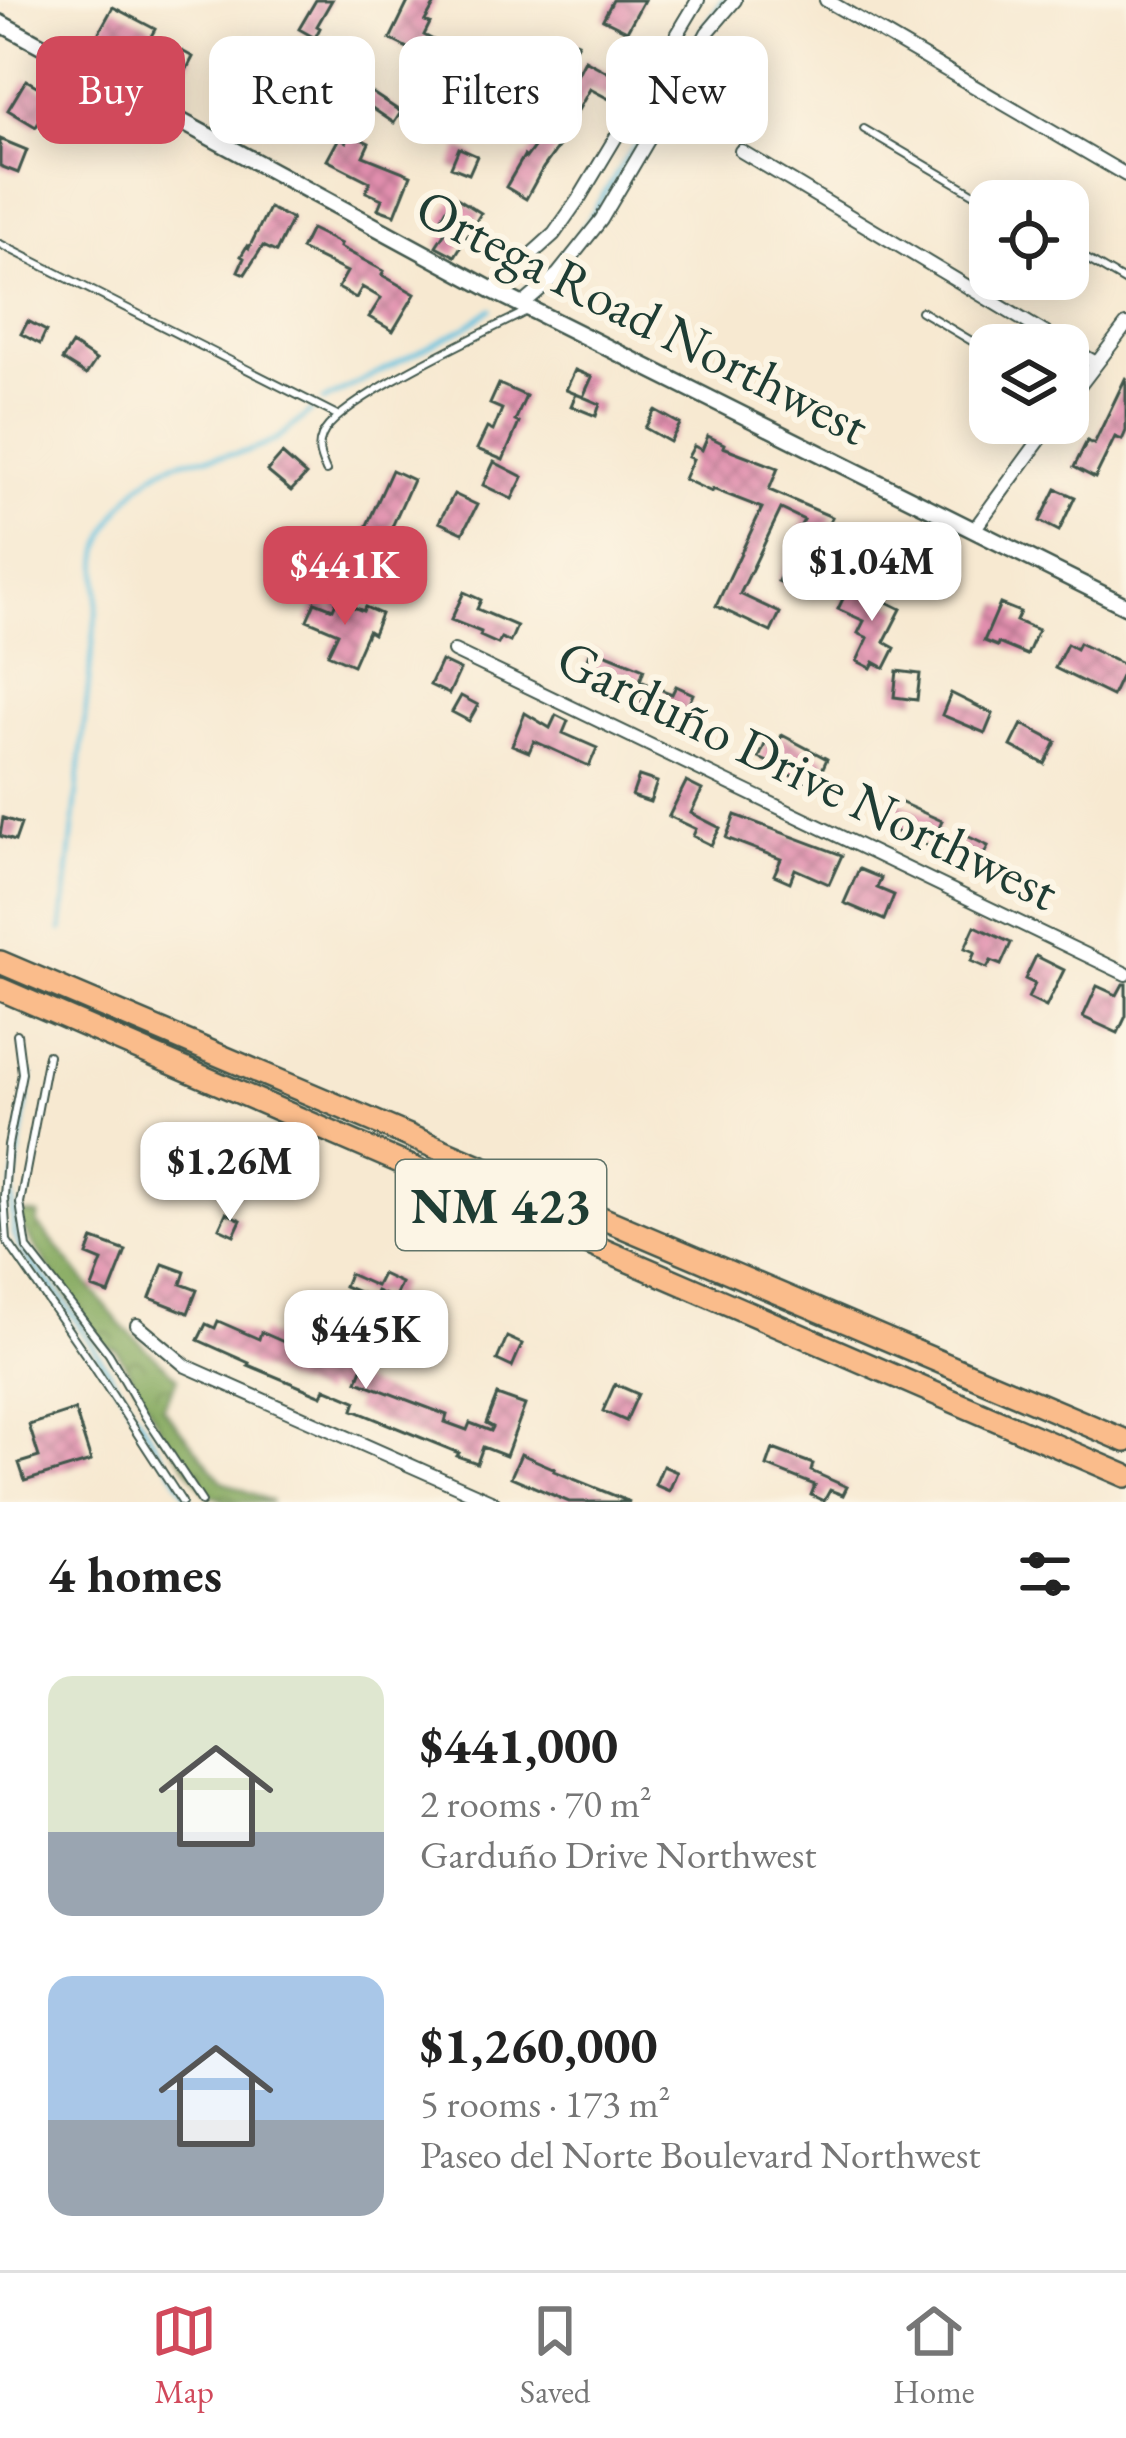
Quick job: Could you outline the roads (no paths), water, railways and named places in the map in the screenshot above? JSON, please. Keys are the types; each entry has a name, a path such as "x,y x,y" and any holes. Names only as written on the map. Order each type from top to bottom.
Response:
{"highway":[{"name":"NM 423","path":"0,962 1126,1442"},
{"name":"NM 423","path":"0,989 1126,1476"}],"street":[{"path":"492,290 554,234 698,0"},
{"path":"526,307 601,220 707,33 735,0"},
{"path":"826,0 1126,175"},
{"name":"Ortega Road Northwest","path":"0,23 492,290 1126,606"},
{"path":"741,151 1029,324"},
{"path":"1089,373 1126,325"},
{"path":"1089,360 1096,364"},
{"path":"973,531 1037,444"},
{"name":"Garduño Drive Northwest","path":"454,651 1126,974"},
{"path":"137,1325 186,1366 493,1502"}],"lane":[{"path":"864,130 969,191"},
{"path":"0,244 339,416"},
{"path":"1089,260 1126,282"},
{"path":"326,472 318,452 323,431 351,406 526,307"},
{"path":"921,310 969,339"},
{"path":"17,1034 22,1073 8,1145 7,1241 182,1502"},
{"path":"48,1055 20,1203 27,1248 109,1354 202,1502"}],"waterway":[{"path":"700,36 723,0"},
{"path":"521,293 565,257 635,144"},
{"path":"323,401 464,328 491,309"},
{"path":"62,930 98,562 112,522 132,494 157,472 185,460 257,448 311,411"},
{"path":"31,1075 12,1195 14,1235 23,1254 72,1314 192,1502"}]}
